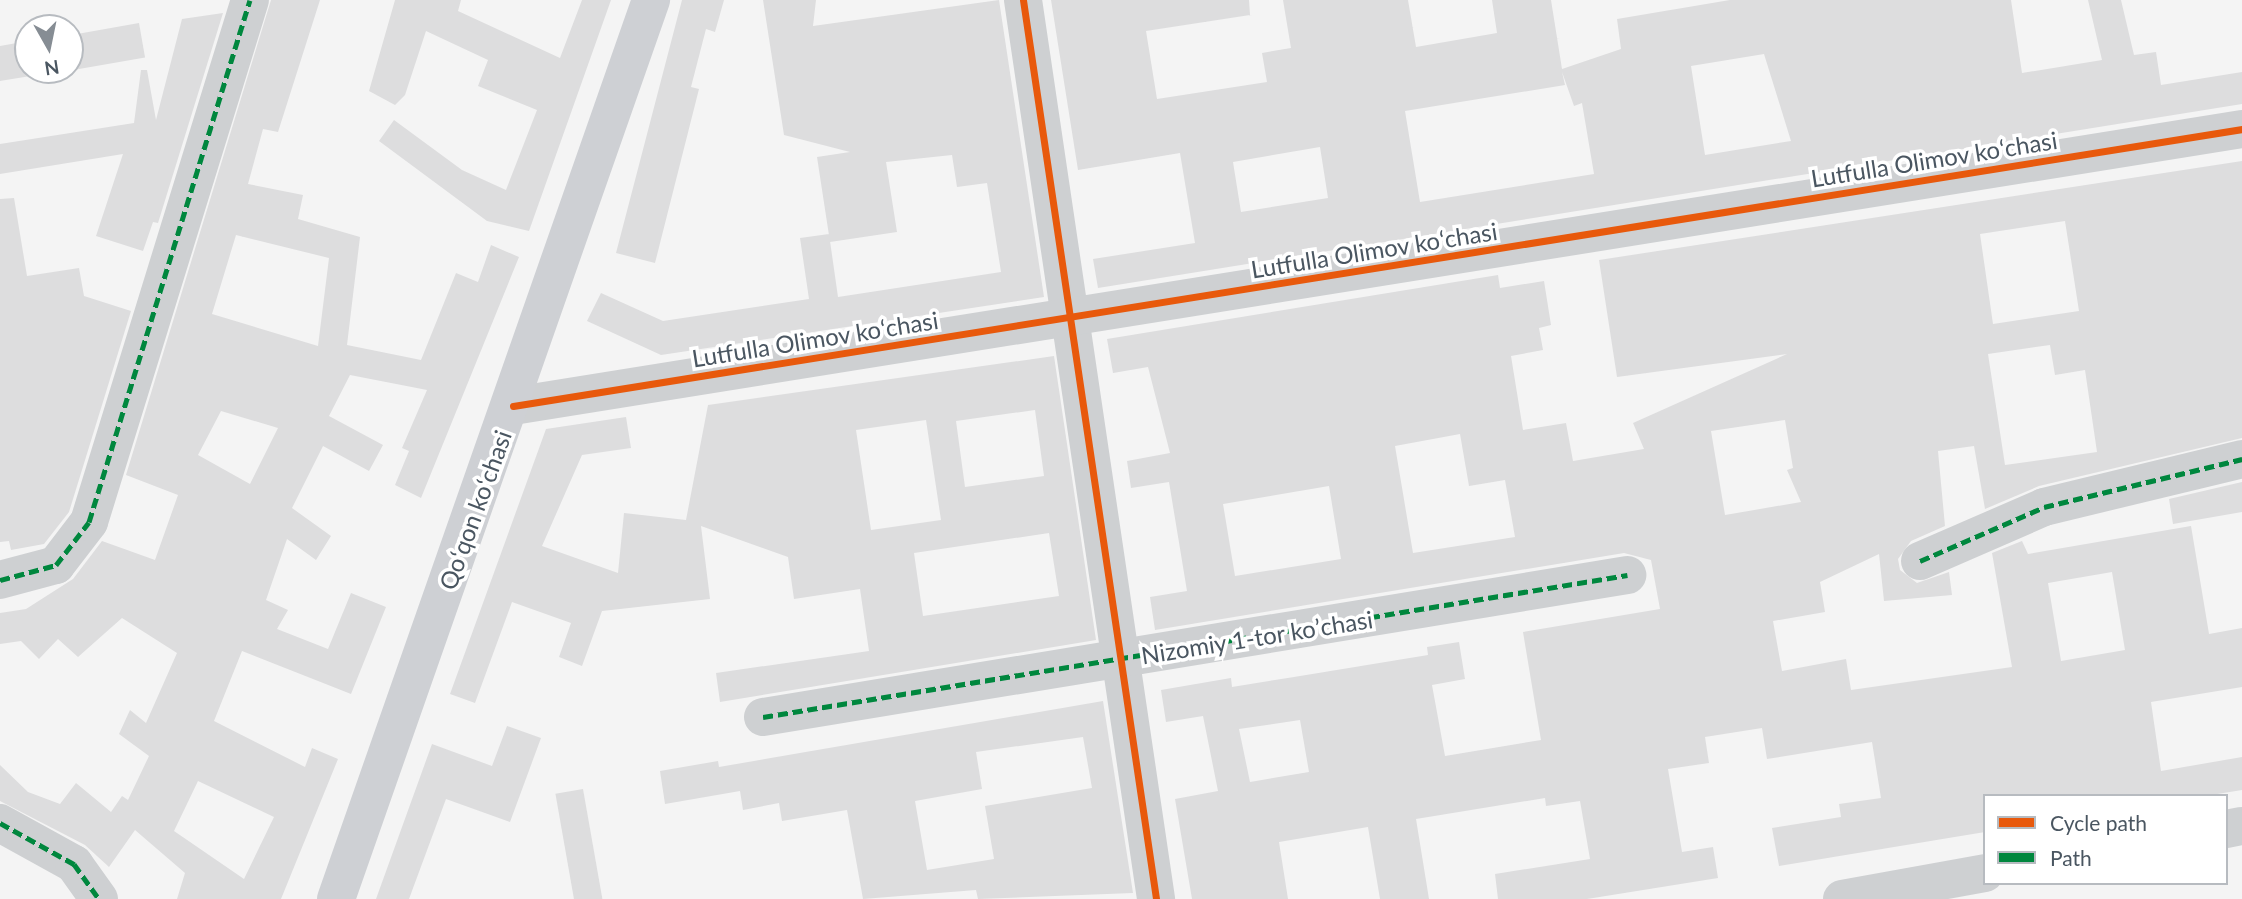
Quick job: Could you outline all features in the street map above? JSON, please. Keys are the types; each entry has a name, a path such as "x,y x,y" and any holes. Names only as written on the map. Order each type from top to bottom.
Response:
{"main road":[{"name":"Qoʻqon koʻchasi","path":"336,899 513,406 651,0"}],"street":[{"path":"0,580 56,565 89,522 250,0"},
{"path":"1023,0 1156,899"},
{"name":"Lutfulla Olimov koʻchasi","path":"513,406 1070,319 2242,129"},
{"path":"1920,561 2044,507 2242,459"},
{"name":"Nizomiy 1-tor koʼchasi","path":"763,717 1627,575"},
{"path":"0,823 74,864 99,899"},
{"path":"1842,899 1983,873"}],"building":[{"path":"271,0 320,0 278,132 263,129 248,184 303,195 298,219 360,237 347,345 421,360 456,273 478,282 491,245 519,257 421,498 395,485 409,451 402,448 427,390 350,375 329,416 383,445 369,471 323,446 292,508 331,536 316,560 287,539 266,600 288,610 277,629 328,649 351,593 386,607 351,694 242,651 214,721 305,767 312,748 338,759 281,899 177,899 185,873 135,830 109,867 85,845 0,801 0,765 28,792 60,804 76,783 111,812 122,796 128,800 149,756 119,734 130,710 146,723 177,653 122,618 78,657 58,639 39,659 21,641 0,644 0,613 26,609 73,579 102,541 155,560 178,495 126,475","holes":["236,235 329,258 318,346 212,314","221,411 278,428 250,484 198,455","198,781 274,817 244,879 174,831"]},
{"path":"395,0 461,0 458,11 560,58 582,0 611,0 529,231 487,221 379,141 394,120 462,170 506,190 537,110 478,86 488,60 426,31 405,95 395,105 369,91"},
{"path":"682,0 724,0 715,32 706,29 691,87 699,89 655,263 616,253"},
{"path":"763,0 816,0 813,26 999,0 1044,297 661,355 587,321 601,293 663,321 809,299 800,238 829,234 817,157 850,152 784,135","holes":["952,155 957,187 987,183 1001,272 838,297 830,242 897,232 886,162"]},
{"path":"1051,0 1249,0 1250,15 1146,31 1157,99 1267,82 1262,53 1291,48 1283,0 1408,0 1416,47 1497,33 1492,0 1551,0 1562,69 1621,49 1617,19 1730,0 2011,0 2022,73 2102,60 2088,0 2121,0 2134,55 2156,52 2161,85 2242,72 2242,104 1098,288 1093,259 1195,243 1180,153 1078,170","holes":["1764,54 1791,141 1705,155 1691,66","1562,72 1574,106 1582,103 1594,174 1420,202 1405,111 1565,85","1320,147 1328,198 1241,212 1233,162"]},
{"path":"223,13 158,223 153,222 143,251 96,236 123,154 0,174 0,144 134,123 141,70 147,70 156,120 182,19"},
{"path":"139,23 145,57 84,68 84,33"},
{"path":"14,44 14,79 0,81 0,46"},
{"path":"2242,161 2242,438 2039,486 1985,509 1974,446 1938,451 1945,526 1911,541 1898,559 1900,570 1917,583 1949,572 1952,595 1884,601 1879,554 1820,582 1825,612 1773,621 1782,671 1846,659 1851,690 2012,667 1992,553 2022,541 2028,554 2191,526 2209,634 2242,628 2242,687 2151,702 2161,771 2242,757 2242,790 2217,794 1983,794 1983,832 1779,866 1772,828 1841,817 1839,804 1881,798 1872,742 1767,759 1762,728 1705,737 1709,763 1668,769 1682,852 1713,847 1718,878 1587,899 1498,899 1495,874 1590,859 1580,801 1546,806 1545,798 1416,819 1429,899 1380,899 1368,827 1279,842 1288,899 1192,899 1175,799 1218,791 1203,716 1166,722 1161,690 1231,678 1232,687 1428,655 1427,647 1459,642 1465,679 1432,685 1445,756 1541,740 1523,632 1660,609 1651,560 1624,553 1155,630 1150,597 1187,591 1169,482 1131,488 1127,461 1170,453 1148,367 1113,373 1107,339 1498,275 1500,288 1544,281 1551,325 1539,328 1543,350 1511,356 1523,430 1566,423 1573,461 1644,449 1633,423 1787,354 1617,377 1599,260","holes":["2065,221 2079,311 1993,324 1980,234","2050,345 2055,375 2085,370 2097,452 2005,465 1988,354","1785,420 1793,468 1787,470 1801,502 1725,515 1711,431","1460,434 1469,486 1505,480 1515,537 1413,553 1395,446","1329,486 1341,559 1235,576 1223,504","2112,572 2125,650 2061,661 2048,583","1300,720 1309,772 1250,782 1239,729"]},
{"path":"14,198 27,276 79,268 84,296 131,311 69,512 44,544 11,550 9,541 0,542 0,199"},
{"path":"1054,356 1096,640 720,702 716,673 869,651 860,589 794,599 788,557 701,526 710,599 602,611 582,666 559,657 571,623 512,602 475,703 450,694 546,429 626,417 631,448 582,455 542,546 618,573 624,513 686,520 708,405","holes":["1035,410 1044,476 965,487 956,421","926,420 941,520 871,530 856,430","1049,533 1059,596 923,616 914,553"]},
{"path":"2242,482 2242,512 2173,524 2169,499"},
{"path":"1103,701 1133,893 978,899 976,890 863,899 847,810 782,821 779,803 743,810 740,791 665,804 660,771 718,761 719,767","holes":["1083,737 1092,788 985,806 994,859 927,870 915,801 982,789 976,752"]},
{"path":"507,726 541,738 510,822 446,799 409,899 376,899 432,744 492,766"},
{"path":"583,789 602,899 574,899 555,794"}],"marked path":[{"path":"0,580 56,565 89,522 250,0"},
{"path":"1920,561 2044,507 2242,459"},
{"path":"763,717 1627,575"},
{"path":"0,823 74,864 99,899"}],"cycle path":[{"path":"1023,0 1156,899"},
{"path":"513,406 2242,129"}]}
